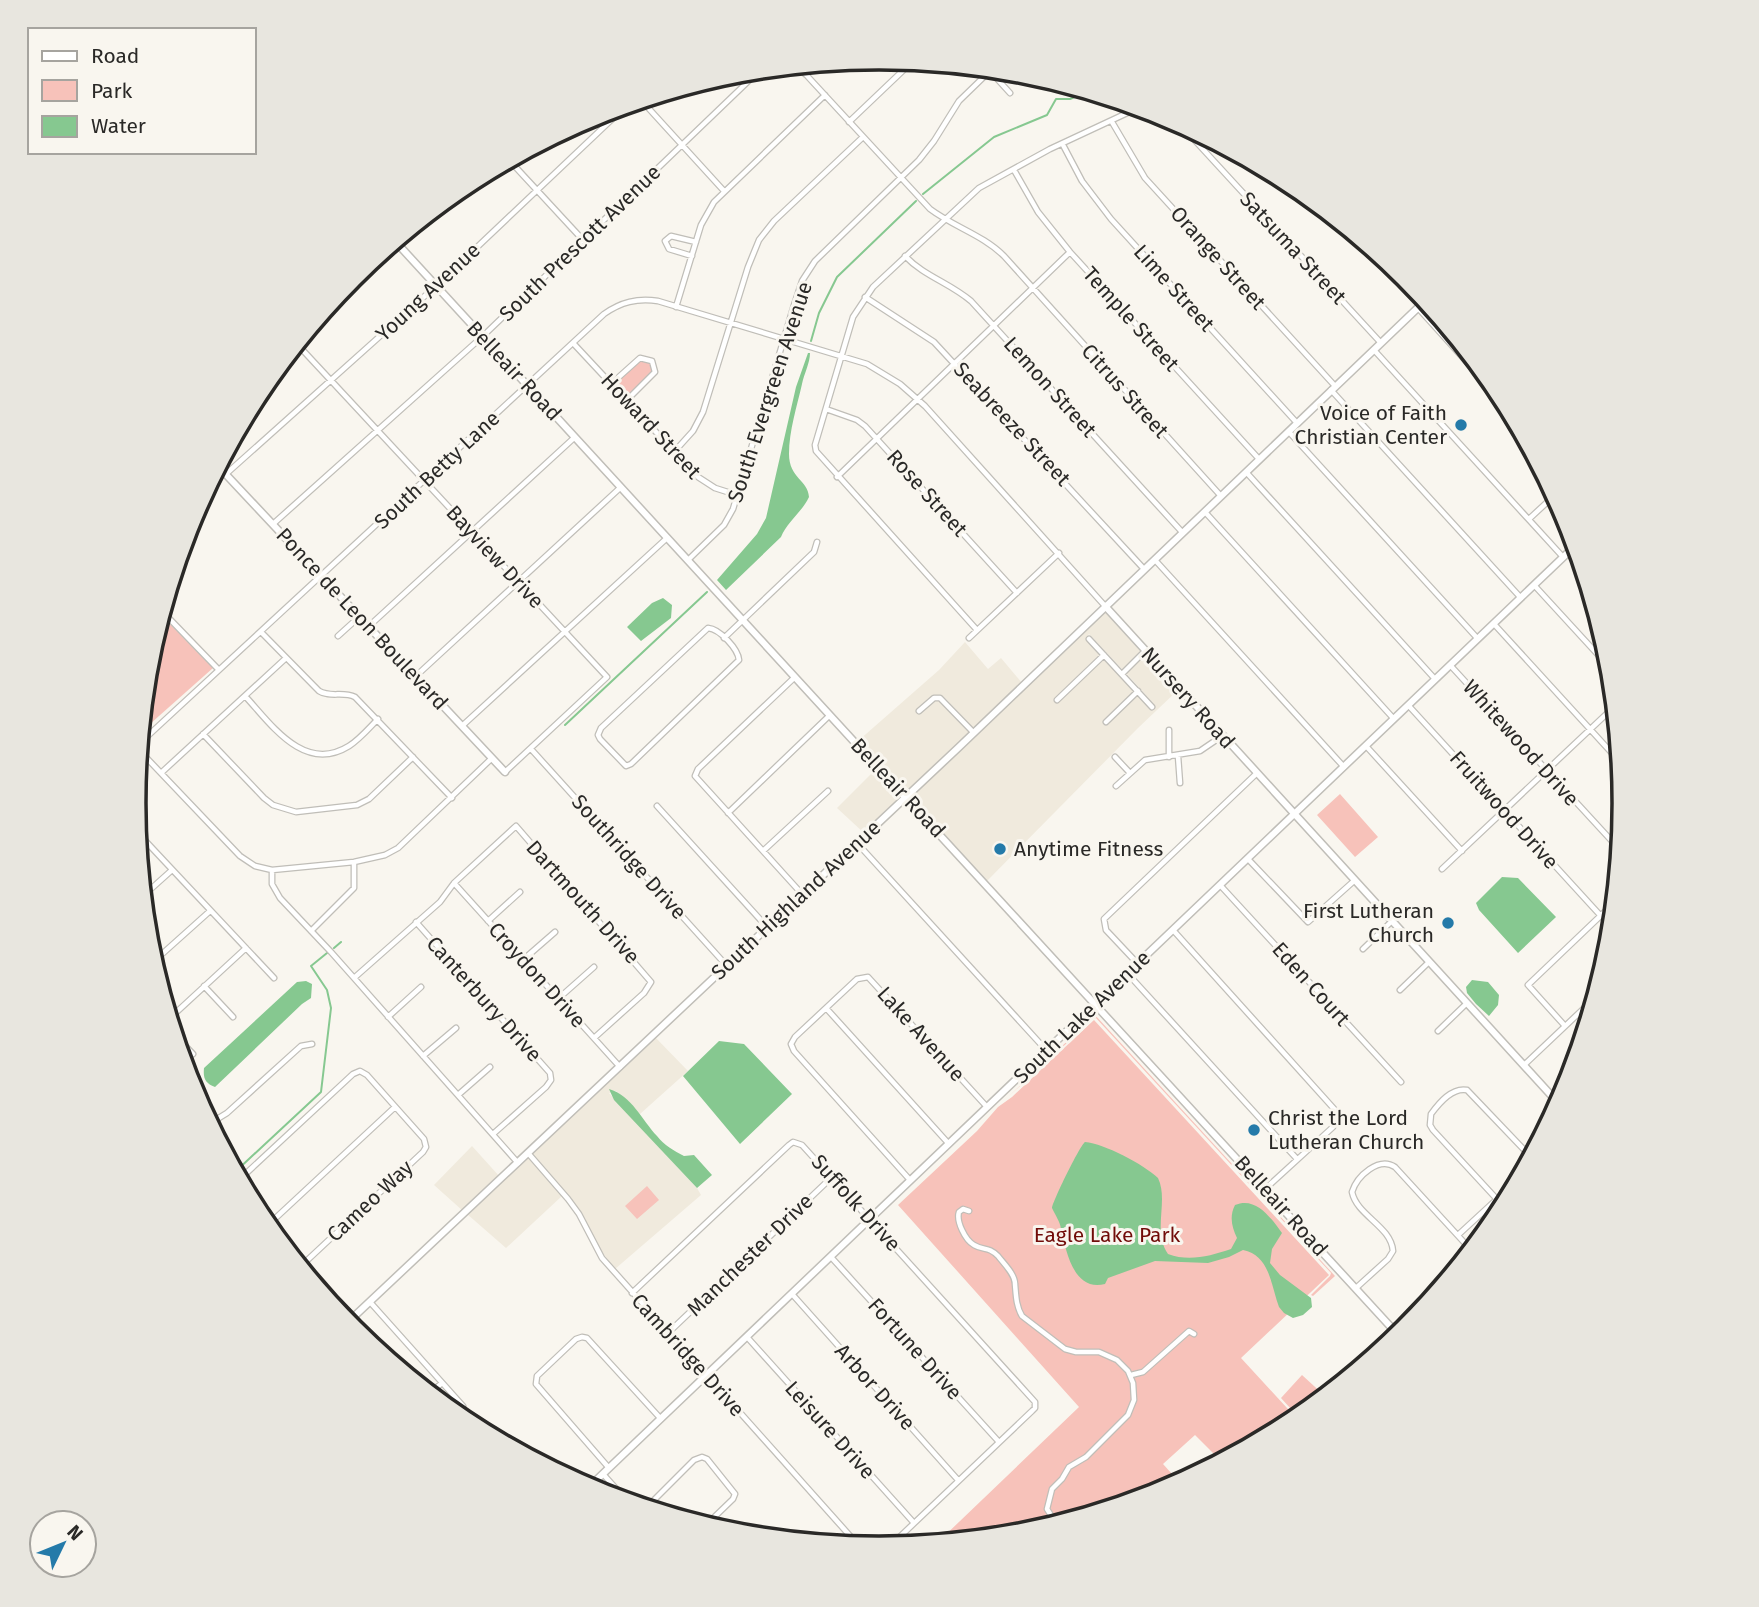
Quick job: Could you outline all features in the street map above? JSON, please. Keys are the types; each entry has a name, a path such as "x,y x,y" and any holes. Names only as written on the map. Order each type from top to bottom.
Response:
{"street":[{"path":"849,122 903,71"},
{"name":"Citrus Street","path":"805,74 930,209 995,246 1220,495"},
{"name":"South Evergreen Avenue","path":"688,560 724,525 733,509 802,281 825,250 901,178 934,141 959,101 983,77"},
{"path":"999,80 1010,93"},
{"name":"South Prescott Avenue","path":"273,524 483,336 746,82"},
{"path":"677,307 696,242 708,212 724,191 825,95"},
{"path":"648,108 724,191"},
{"path":"977,631 837,477 816,452 815,445 853,317 865,297 979,188 1028,160 1127,114"},
{"name":"Young Avenue","path":"226,474 436,286 609,122"},
{"name":"Orange Street","path":"1112,122 1145,178 1521,598"},
{"path":"674,452 693,431 703,412 748,267 759,240 774,222 863,136"},
{"name":"Satsuma Street","path":"1199,144 1381,343"},
{"name":"Lime Street","path":"1063,145 1082,181 1111,219 1297,423"},
{"path":"515,167 583,240"},
{"name":"Temple Street","path":"1014,170 1038,212 1070,252 1259,459"},
{"path":"692,256 669,249 665,240 674,236 696,242"},
{"name":"Belleair Road","path":"401,248 1392,1328"},
{"path":"837,477 1070,252"},
{"name":"Lemon Street","path":"905,256 928,275 956,289 1182,532"},
{"name":"Seabreeze Street","path":"865,297 934,342 1144,569"},
{"name":"South Betty Lane","path":"150,734 604,314 627,302 647,300 731,324"},
{"path":"1418,308 1450,344"},
{"name":"South Highland Avenue","path":"355,1316 974,733 1418,308"},
{"name":"Nursery Road","path":"731,324 881,371 917,399 1256,774 1552,1095"},
{"name":"Howard Street","path":"573,343 705,482 737,495"},
{"path":"1374,350 1563,557"},
{"name":"Bayview Drive","path":"303,351 607,677 531,749"},
{"path":"611,384 640,358 652,361 655,372 627,400"},
{"name":"Rose Street","path":"826,409 857,420 877,439 1017,593"},
{"path":"1288,431 1478,639"},
{"path":"368,627 575,437"},
{"path":"1246,471 1435,679"},
{"name":"Ponce de Leon Boulevard","path":"226,474 506,772"},
{"path":"415,677 621,487"},
{"path":"1529,519 1547,502"},
{"path":"1205,511 1394,719"},
{"path":"462,726 667,538"},
{"path":"724,638 814,552 817,542"},
{"path":"969,638 1059,553"},
{"name":"South Lake Avenue","path":"597,1480 1569,553"},
{"path":"1154,559 1344,767"},
{"path":"1534,585 1598,654"},
{"path":"338,636 359,617"},
{"path":"170,619 218,669"},
{"path":"1494,624 1611,752"},
{"path":"712,628 724,638 738,653 739,660 631,764 626,766 621,763 600,739 598,735 601,728 705,630 712,628"},
{"path":"261,632 318,691 323,694 352,696 378,719 452,798"},
{"path":"1089,639 1153,707"},
{"path":"1122,674 1145,651"},
{"path":"1056,700 1104,655"},
{"path":"161,773 286,658"},
{"name":"Whitewood Drive","path":"1450,665 1611,842"},
{"path":"795,677 698,769 695,776 802,894"},
{"path":"1106,722 1138,691"},
{"path":"245,696 285,739 295,747 309,752 334,752 348,747 378,719"},
{"path":"919,711 934,698 940,698 974,733"},
{"name":"Fruitwood Drive","path":"1408,705 1600,915"},
{"path":"1442,869 1607,712"},
{"path":"728,813 830,715"},
{"path":"1169,730 1169,757"},
{"path":"204,734 270,803 296,812 361,803 413,757"},
{"path":"1116,786 1145,760 1178,756 1206,748 1222,736"},
{"path":"1366,746 1462,851"},
{"path":"506,772 531,749"},
{"name":"Southridge Drive","path":"531,749 727,966"},
{"path":"1178,756 1180,783"},
{"path":"1115,757 1130,772"},
{"path":"148,759 240,856 255,866 272,870 354,862 385,855 398,848 491,759"},
{"path":"1138,964 1106,930 1104,919 1256,774"},
{"path":"763,851 828,790"},
{"path":"657,806 768,927"},
{"name":"Dartmouth Drive","path":"454,883 516,826 651,982 644,993 594,1038"},
{"path":"857,843 1047,1051"},
{"path":"148,844 274,978"},
{"path":"1248,859 1308,922 1355,880"},
{"path":"311,931 354,888 354,862"},
{"path":"151,889 172,870"},
{"path":"272,870 275,891 518,1163"},
{"path":"354,978 440,902 454,883"},
{"name":"Croydon Drive","path":"454,883 620,1067"},
{"name":"Eden Court","path":"1220,885 1401,1082"},
{"path":"488,921 520,892"},
{"path":"162,954 210,911"},
{"path":"1565,1026 1528,985 1605,911"},
{"path":"1363,949 1393,921"},
{"name":"Canterbury Drive","path":"416,922 550,1073 551,1080 546,1087 493,1134"},
{"path":"1173,930 1333,1106 1338,1117 1333,1127 1265,1189"},
{"path":"524,959 555,932"},
{"path":"177,1011 246,948"},
{"path":"1400,990 1430,962"},
{"path":"559,998 594,967"},
{"path":"1128,974 1297,1160"},
{"name":"Lake Avenue","path":"911,1181 794,1051 792,1044 795,1037 857,979 869,977 988,1108"},
{"path":"204,986 233,1017"},
{"path":"388,1017 421,987"},
{"path":"1438,1031 1467,1003"},
{"path":"826,1008 949,1144"},
{"path":"1524,1065 1583,1009"},
{"path":"423,1056 456,1028"},
{"path":"218,1118 301,1046 313,1044"},
{"path":"189,1050 193,1054"},
{"path":"458,1095 490,1067"},
{"name":"Cameo Way","path":"246,1173 353,1074 360,1071 367,1075 424,1139 425,1150 307,1261"},
{"path":"1497,1199 1433,1130 1430,1119 1433,1110 1452,1093 1462,1089 1473,1094 1525,1151"},
{"path":"275,1218 395,1107"},
{"name":"Suffolk Drive","path":"632,1293 793,1142 802,1145 1035,1402 1035,1408 999,1442"},
{"name":"Cambridge Drive","path":"528,1153 579,1214 602,1258 850,1536"},
{"path":"1356,1288 1388,1259 1393,1251 1389,1239 1356,1203 1352,1192 1356,1182 1375,1166 1385,1162 1395,1167 1466,1244"},
{"name":"Manchester Drive","path":"668,1333 832,1177"},
{"path":"1458,1235 1496,1200"},
{"path":"969,1211 963,1209 959,1212 958,1220 971,1243 990,1249 1011,1274 1022,1316 1065,1349 1105,1354 1117,1360 1131,1375 1134,1400 1128,1415 1086,1457 1069,1468 1052,1489 1047,1509 1051,1516"},
{"name":"Fortune Drive","path":"831,1256 999,1442"},
{"name":"Arbor Drive","path":"792,1294 958,1480"},
{"path":"370,1302 463,1406"},
{"path":"1131,1375 1143,1372 1189,1331 1194,1334"},
{"path":"618,1488 536,1384 537,1376 582,1336 587,1338 661,1419"},
{"name":"Leisure Drive","path":"747,1337 914,1523"},
{"path":"437,1388 442,1383"},
{"path":"900,1536 999,1442"},
{"path":"653,1501 694,1460 702,1457 707,1459 735,1494 714,1518"}],"shaded area":[{"path":"1105,612 1141,652 1123,670 1089,634 1086,638 1101,654 1053,700 1057,703 1104,658 1135,691 1103,722 1106,726 1138,694 1150,707 1154,704 1126,673 1144,655 1177,691 987,881 909,797"},
{"path":"965,642 988,669 1001,658 1022,683 974,729 946,699 938,695 932,696 916,711 919,714 935,701 939,701 971,733 906,793 858,741 939,670"},
{"path":"876,769 902,797 864,833 837,808"},
{"path":"655,1037 688,1071 640,1114 616,1091 609,1093 701,1195 615,1269 596,1244 570,1197 532,1153"},
{"path":"472,1146 500,1177 463,1211 434,1185"},
{"path":"528,1157 562,1196 506,1248 467,1214"}],"green space":[{"path":"645,360 651,363 652,372 629,395 625,395 616,383 639,362"},
{"path":"169,623 213,668 151,723 160,660"},
{"path":"1340,794 1378,837 1355,857 1317,815"},
{"path":"1095,1015 1335,1276 1313,1296 1311,1295 1331,1273 1096,1018 1008,1097"},
{"name":"Eagle Lake Park","path":"1094,1020 1329,1275 1241,1358 1290,1411 1287,1413 1215,1455 1195,1435 1163,1464 1173,1475 1115,1498 1023,1523 947,1533 1079,1407 898,1205 977,1131 998,1107"},
{"path":"647,1186 659,1200 637,1219 625,1206"},
{"path":"1302,1375 1319,1390 1292,1410 1281,1398"}],"water":[{"path":"808,353 809,361 790,436 789,454 792,468 808,491 809,497 781,537 726,590 717,580 757,534 766,518 796,387"},
{"path":"663,598 672,605 671,618 641,641 627,627 652,603"},
{"path":"1502,877 1518,878 1556,917 1518,953 1479,910 1476,903"},
{"path":"1472,980 1488,982 1499,995 1498,1005 1489,1016 1467,993 1466,987"},
{"path":"306,981 312,984 311,998 215,1087 207,1082 204,1068 297,982"},
{"path":"719,1041 744,1044 792,1094 740,1144 683,1076"},
{"path":"609,1089 624,1097 666,1145 684,1156 694,1155 712,1175 697,1188 614,1100"},
{"path":"1085,1142 1103,1146 1158,1178 1162,1196 1161,1236 1168,1254 1192,1258 1231,1249 1237,1238 1232,1222 1235,1205 1250,1203 1262,1210 1282,1233 1272,1249 1270,1263 1280,1275 1311,1298 1312,1307 1303,1315 1293,1318 1284,1313 1279,1307 1264,1265 1252,1253 1243,1250 1208,1263 1155,1261 1108,1278 1105,1284 1085,1282 1073,1267 1065,1248 1060,1223 1052,1208 1077,1153"}],"waterway":[{"path":"923,194 994,137 1047,115 1056,99 1075,97"},
{"path":"811,341 819,313 837,277 916,201"},
{"path":"565,725 707,592"},
{"path":"334,948 341,942"},
{"path":"242,1166 321,1092 331,1008 327,990 311,966 327,953"}],"place":[{"name":"Voice of Faith Christian Center","path":"1461,425"},
{"name":"Anytime Fitness","path":"1000,849"},
{"name":"First Lutheran Church","path":"1448,923"},
{"name":"Christ the Lord Lutheran Church","path":"1254,1130"}]}
